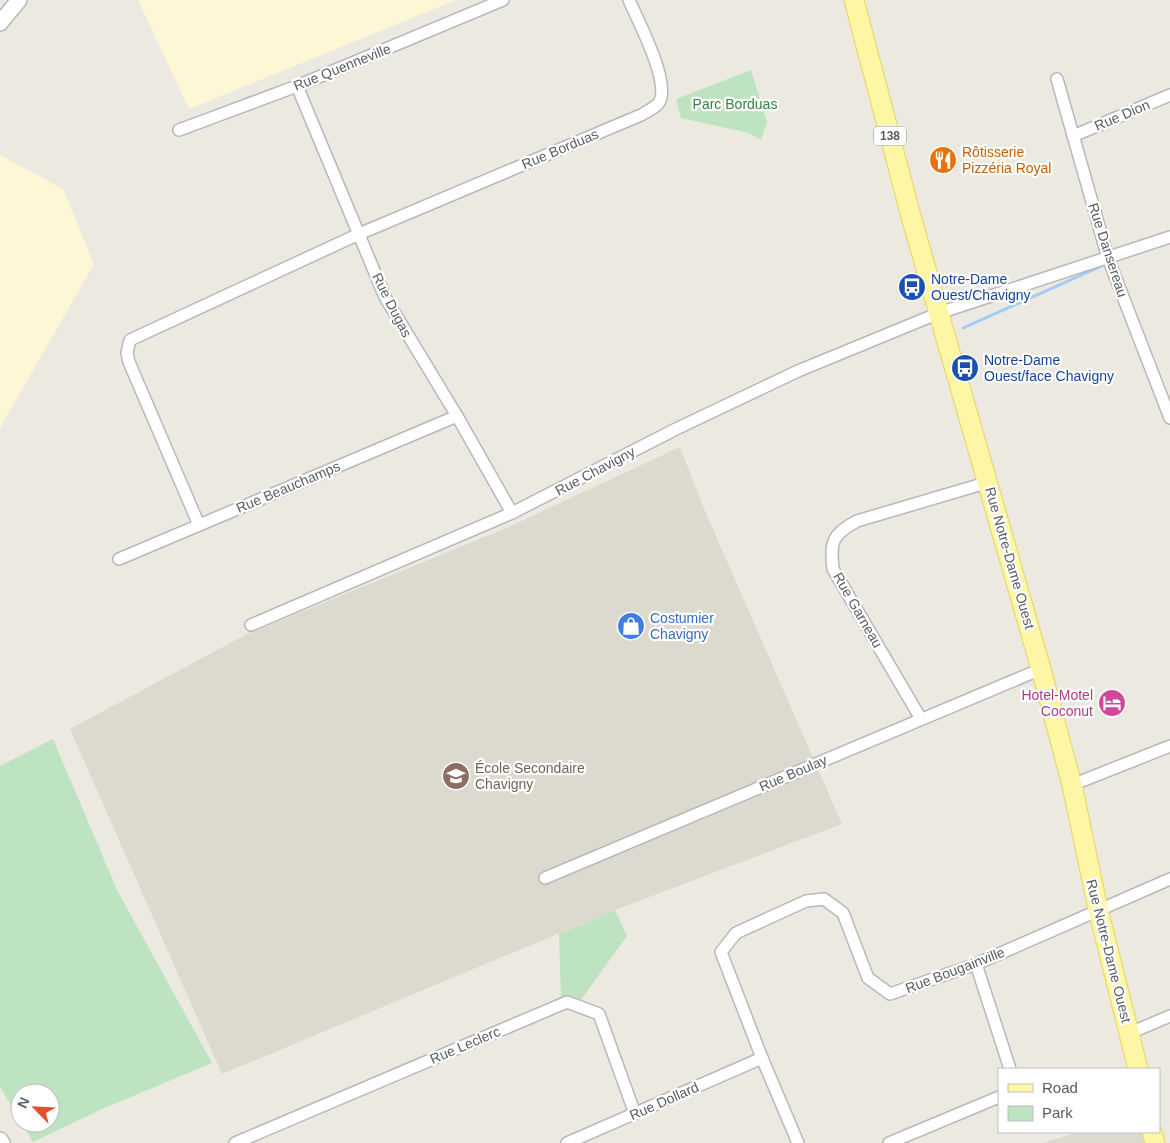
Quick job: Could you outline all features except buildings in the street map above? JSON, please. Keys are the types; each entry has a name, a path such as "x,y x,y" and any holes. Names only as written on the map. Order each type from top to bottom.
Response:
{"main road":[{"name":"Rue Notre-Dame Ouest","path":"854,0 938,313 989,482 1041,669 1072,786 1098,909 1138,1068"},
{"name":"Rue Notre-Dame Ouest","path":"862,0 868,51"}],"street":[{"path":"0,23 19,0"},
{"name":"Rue Quenneville","path":"179,130 297,86 503,0"},
{"name":"Rue Borduas","path":"359,234 641,115 658,104 663,91 661,77 629,0"},
{"name":"Rue Dansereau","path":"1057,79 1108,258 1170,418"},
{"name":"Rue Dugas","path":"297,86 385,297 457,416 512,513"},
{"name":"Rue Dion","path":"1073,136 1170,95"},
{"path":"199,525 129,362 127,353 130,340 359,234"},
{"name":"Rue Chavigny","path":"251,626 512,513 676,429 798,371 938,313 1170,237"},
{"name":"Rue Beauchamps","path":"119,559 457,416"},
{"name":"Rue Garneau","path":"921,719 834,570 831,548 840,530 857,521 989,482"},
{"name":"Rue Boulay","path":"546,878 1041,669"},
{"path":"1072,786 1170,746"},
{"name":"Rue Bougainville","path":"798,1143 762,1058 721,952 736,933 806,901 824,899 843,914 868,978 890,994 976,964 1170,879"},
{"path":"976,964 1010,1068"},
{"name":"Rue Leclerc","path":"235,1143 567,1002 599,1014 635,1114"},
{"path":"1130,1033 1170,1016"},
{"name":"Rue Dollard","path":"567,1143 762,1058"},
{"path":"889,1143 998,1097"}],"shaded area":[{"path":"138,0 456,0 189,109"},
{"path":"0,155 63,189 94,264 0,428"},
{"name":"École Secondaire Chavigny","path":"680,447 702,504 842,824 615,910 222,1074 70,729 247,634 504,529"},
{"path":"1075,1133 1146,1133 1148,1143 1043,1143"}],"green space":[{"name":"Parc Borduas","path":"751,70 767,122 761,140 749,133 681,118 676,99"},
{"path":"53,739 117,890 212,1063 102,1109 60,1129 60,1083 10,1083 10,1104 0,1087 0,766"},
{"path":"615,910 627,936 580,1001 561,998 559,934"},
{"path":"28,1133 52,1133 33,1142"}],"waterway":[{"path":"963,328 1106,264"}],"place":[{"name":"Rôtisserie Pizzéria Royal","path":"943,160"},
{"name":"Notre-Dame Ouest/Chavigny","path":"912,287"},
{"name":"Notre-Dame Ouest/face Chavigny","path":"965,368"},
{"name":"Costumier Chavigny","path":"631,626"},
{"name":"Hotel-Motel Coconut","path":"1112,703"},
{"name":"École Secondaire Chavigny","path":"456,776"}]}
